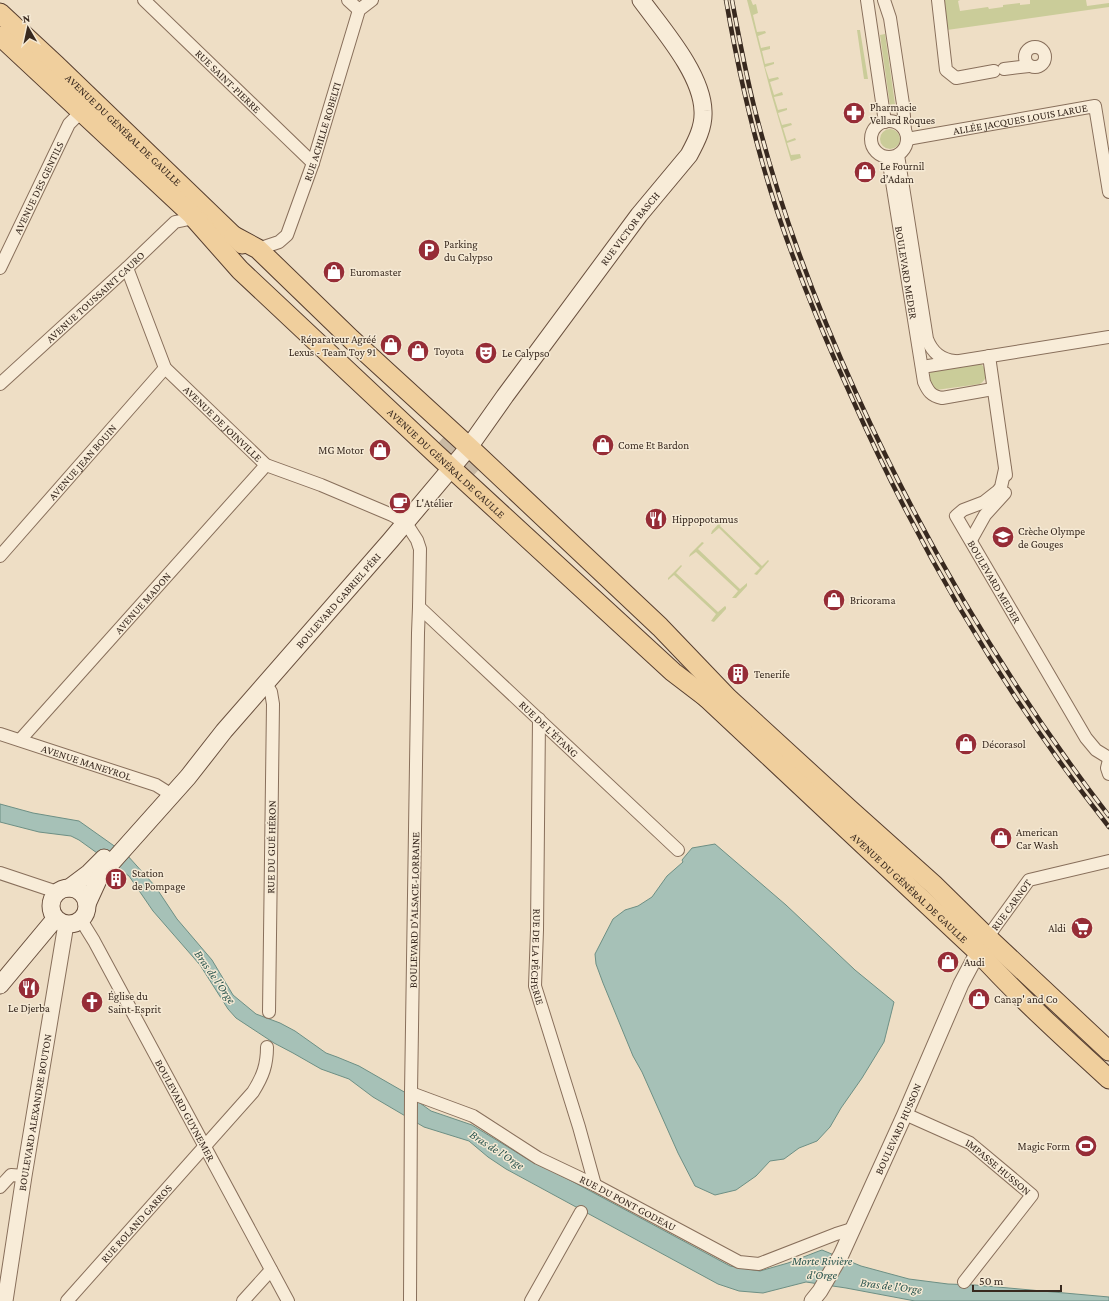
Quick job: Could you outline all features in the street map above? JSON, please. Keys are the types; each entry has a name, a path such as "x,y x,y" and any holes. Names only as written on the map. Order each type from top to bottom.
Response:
{"main road":[{"name":"RUE VICTOR BASCH","path":"452,468 639,215 689,155 699,135 703,112 702,101 695,81 684,60 641,0"},
{"name":"AVENUE DU GÉNÉRAL DE GAULLE","path":"4,24 81,112 194,218 292,301 441,440"},
{"name":"AVENUE DU GÉNÉRAL DE GAULLE","path":"4,24 56,65 234,236 292,301"},
{"name":"AVENUE DU GÉNÉRAL DE GAULLE","path":"194,218 240,270 673,672 707,698 982,945 1109,1051"},
{"name":"AVENUE DU GÉNÉRAL DE GAULLE","path":"234,236 258,249 351,339 469,447 660,627 728,698"},
{"name":"BOULEVARD GABRIEL PÉRI","path":"87,904 106,862 167,791 183,766 224,731 406,523 452,468"},
{"name":"AVENUE DU GÉNÉRAL DE GAULLE","path":"481,477 645,630 728,698 933,884 1022,996 1109,1079"},
{"name":"AVENUE DU GÉNÉRAL DE GAULLE","path":"645,630 707,698"},
{"name":"BOULEVARD GABRIEL PÉRI","path":"63,890 106,862"},
{"path":"0,985 68,921 85,915 87,904 83,894 79,891 63,890 53,896 50,908 68,921"}],"street":[{"name":"RUE SAINT-PIERRE","path":"144,0 312,163"},
{"path":"348,0 359,10 372,0"},
{"path":"867,0 885,122"},
{"path":"884,0 891,24 906,134 905,148 893,156 883,156 874,149 872,143 873,132 876,127 885,122 897,123 906,134"},
{"path":"938,0 946,70 956,78 1029,66"},
{"name":"RUE ACHILLE ROBELTI","path":"258,249 280,242 287,235 312,163 359,10"},
{"name":"ALLÉE JACQUES LOUIS LARUE","path":"906,134 1095,106 1109,192"},
{"name":"AVENUE DES GENTILS","path":"0,268 69,124 81,112"},
{"path":"893,156 927,339 934,352 941,358 955,361"},
{"name":"BOULEVARD MEDER","path":"893,156 924,382 931,394 942,398 993,389"},
{"name":"AVENUE TOUSSAINT CAURO","path":"0,384 175,222 194,218"},
{"name":"AVENUE DE JOINVILLE","path":"127,268 164,368 266,465 321,485 392,515 406,523"},
{"path":"922,367 1109,337"},
{"name":"BOULEVARD MEDER","path":"989,356 1008,484 1006,492 985,514 971,540 983,564 1086,738 1096,750 1109,759"},
{"name":"AVENUE JEAN BOUIN","path":"0,556 164,368"},
{"name":"AVENUE MADON","path":"20,740 266,465"},
{"path":"971,540 956,516 963,510 984,502 998,491 1001,487 1006,469"},
{"name":"BOULEVARD D'ALSACE-LORRAINE","path":"406,523 417,540 420,549 411,1093 410,1301"},
{"name":"RUE DE L'ÉTANG","path":"419,607 678,850"},
{"name":"RUE DU GUÉ HÉRON","path":"266,684 271,692 273,704 269,1012"},
{"name":"RUE DE LA PÊCHERIE","path":"539,719 535,986 579,1127 595,1185"},
{"name":"AVENUE MANEYROL","path":"0,734 156,785 167,791"},
{"path":"1109,759 1107,768 1109,774"},
{"name":"RUE CARNOT","path":"982,945 1029,880 1109,861"},
{"path":"0,873 63,890"},
{"name":"BOULEVARD GUYNEMER","path":"68,921 94,941 288,1301"},
{"name":"BOULEVARD ALEXANDRE BOUTON","path":"5,1301 24,1176 68,921"},
{"name":"BOULEVARD HUSSON","path":"816,1296 841,1255 905,1114 961,984 982,945"},
{"path":"205,1146 253,1092 262,1076 267,1060 267,1047"},
{"name":"RUE DU PONT GODEAU","path":"411,1093 473,1116 538,1158 595,1185 739,1262 759,1264 852,1229"},
{"name":"IMPASSE HUSSON","path":"905,1114 970,1143 1032,1195 964,1282"},
{"name":"RUE ROLAND GARROS","path":"67,1301 205,1146"},
{"path":"0,1187 11,1174 24,1176"},
{"path":"531,1301 581,1212"},
{"path":"243,1301 271,1270"}],"green space":[{"path":"747,0 751,0 753,5 756,4 758,13 753,15 757,32 765,31 766,33 758,36 761,48 770,46 770,49 762,51 765,64 774,62 774,64 765,67 769,79 778,77 779,79 770,82 774,95 782,92 783,95 774,97 778,110 787,108 787,110 778,113 782,125 791,123 792,125 783,128 787,141 795,138 796,140 787,143 791,155 800,154 801,158 791,161 771,93"},
{"path":"944,0 960,0 958,1 960,11 988,7 989,9 1003,7 1003,5 1020,3 1020,5 1030,4 1030,0 1086,0 1087,6 1109,3 1109,7 947,30"},
{"path":"857,30 860,30 868,79 864,79"},
{"path":"885,34 895,104 890,105 880,35"},
{"path":"886,129 894,129 900,135 900,143 894,149 886,149 880,143 880,135"},
{"path":"980,363 984,368 986,376 980,384 936,390 929,382 931,371"},
{"path":"723,519 725,520 720,526 762,566 768,560 769,561 757,575 754,574 760,568 719,528 711,534"},
{"path":"702,542 704,543 698,549 740,589 747,583 747,586 736,598 732,598 738,591 696,552 689,557 690,554"},
{"path":"681,565 682,566 676,573 718,612 725,606 726,607 726,609 714,622 711,621 716,614 674,575 668,580 668,578"}],"water":[{"name":"Morte Rivière d'Orge","path":"0,804 33,813 79,821 127,855 155,886 177,919 212,960 233,995 256,1014 280,1023 295,1031 326,1053 359,1066 406,1093 431,1111 472,1125 529,1160 566,1178 730,1266 760,1271 788,1263 822,1250 861,1266 909,1279 948,1284 1109,1297 1109,1301 915,1301 806,1282 763,1293 739,1291 718,1284 506,1169 488,1157 469,1141 424,1127 373,1097 349,1079 321,1069 274,1043 236,1018 228,1009 200,965 153,911 129,876 79,840 71,836 39,832 0,822"},
{"path":"715,844 786,905 855,970 894,1002 884,1042 830,1127 817,1141 799,1148 784,1159 770,1161 756,1176 736,1190 715,1195 695,1186 678,1153 642,1072 633,1056 603,983 596,964 595,954 613,919 625,910 638,906 652,897 667,876 683,862 682,860 692,848"}],"tunnel":[{"path":"441,440 481,477"}],"railway":[{"path":"726,0 740,72 770,189 797,268 877,453 935,565 966,619 1034,725 1109,827"},
{"path":"732,0 744,65 769,163 815,297 857,395 883,451 911,505 971,613 1037,716 1072,767 1109,816"}],"place":[{"name":"Pharmacie Vellard Roques","path":"854,113"},
{"name":"Le Fournil d’Adam","path":"865,172"},
{"name":"Parking du Calypso","path":"429,250"},
{"name":"Euromaster","path":"334,272"},
{"name":"Réparateur Agréé Lexus - Team Toy 91","path":"391,345"},
{"name":"Toyota","path":"418,351"},
{"name":"Le Calypso","path":"486,353"},
{"name":"Come Et Bardon","path":"603,445"},
{"name":"MG Motor","path":"380,450"},
{"name":"L'Atelier","path":"400,503"},
{"name":"Hippopotamus","path":"656,519"},
{"name":"Crèche Olympe de Gouges","path":"1003,537"},
{"name":"Bricorama","path":"834,600"},
{"name":"Tenerife","path":"738,674"},
{"name":"Décorasol","path":"966,744"},
{"name":"American Car Wash","path":"1001,838"},
{"name":"Station de Pompage","path":"116,879"},
{"name":"Aldi","path":"1082,928"},
{"name":"Audi","path":"948,962"},
{"name":"Le Djerba","path":"29,988"},
{"name":"Canap' and Co","path":"979,999"},
{"name":"Église du Saint-Esprit","path":"92,1002"},
{"name":"Magic Form","path":"1086,1146"}],"water label":[{"name":"Bras de l'Orge","path":"215,977"},
{"name":"Bras de l'Orge","path":"497,1150"},
{"name":"Bras de l'Orge","path":"891,1286"}]}
